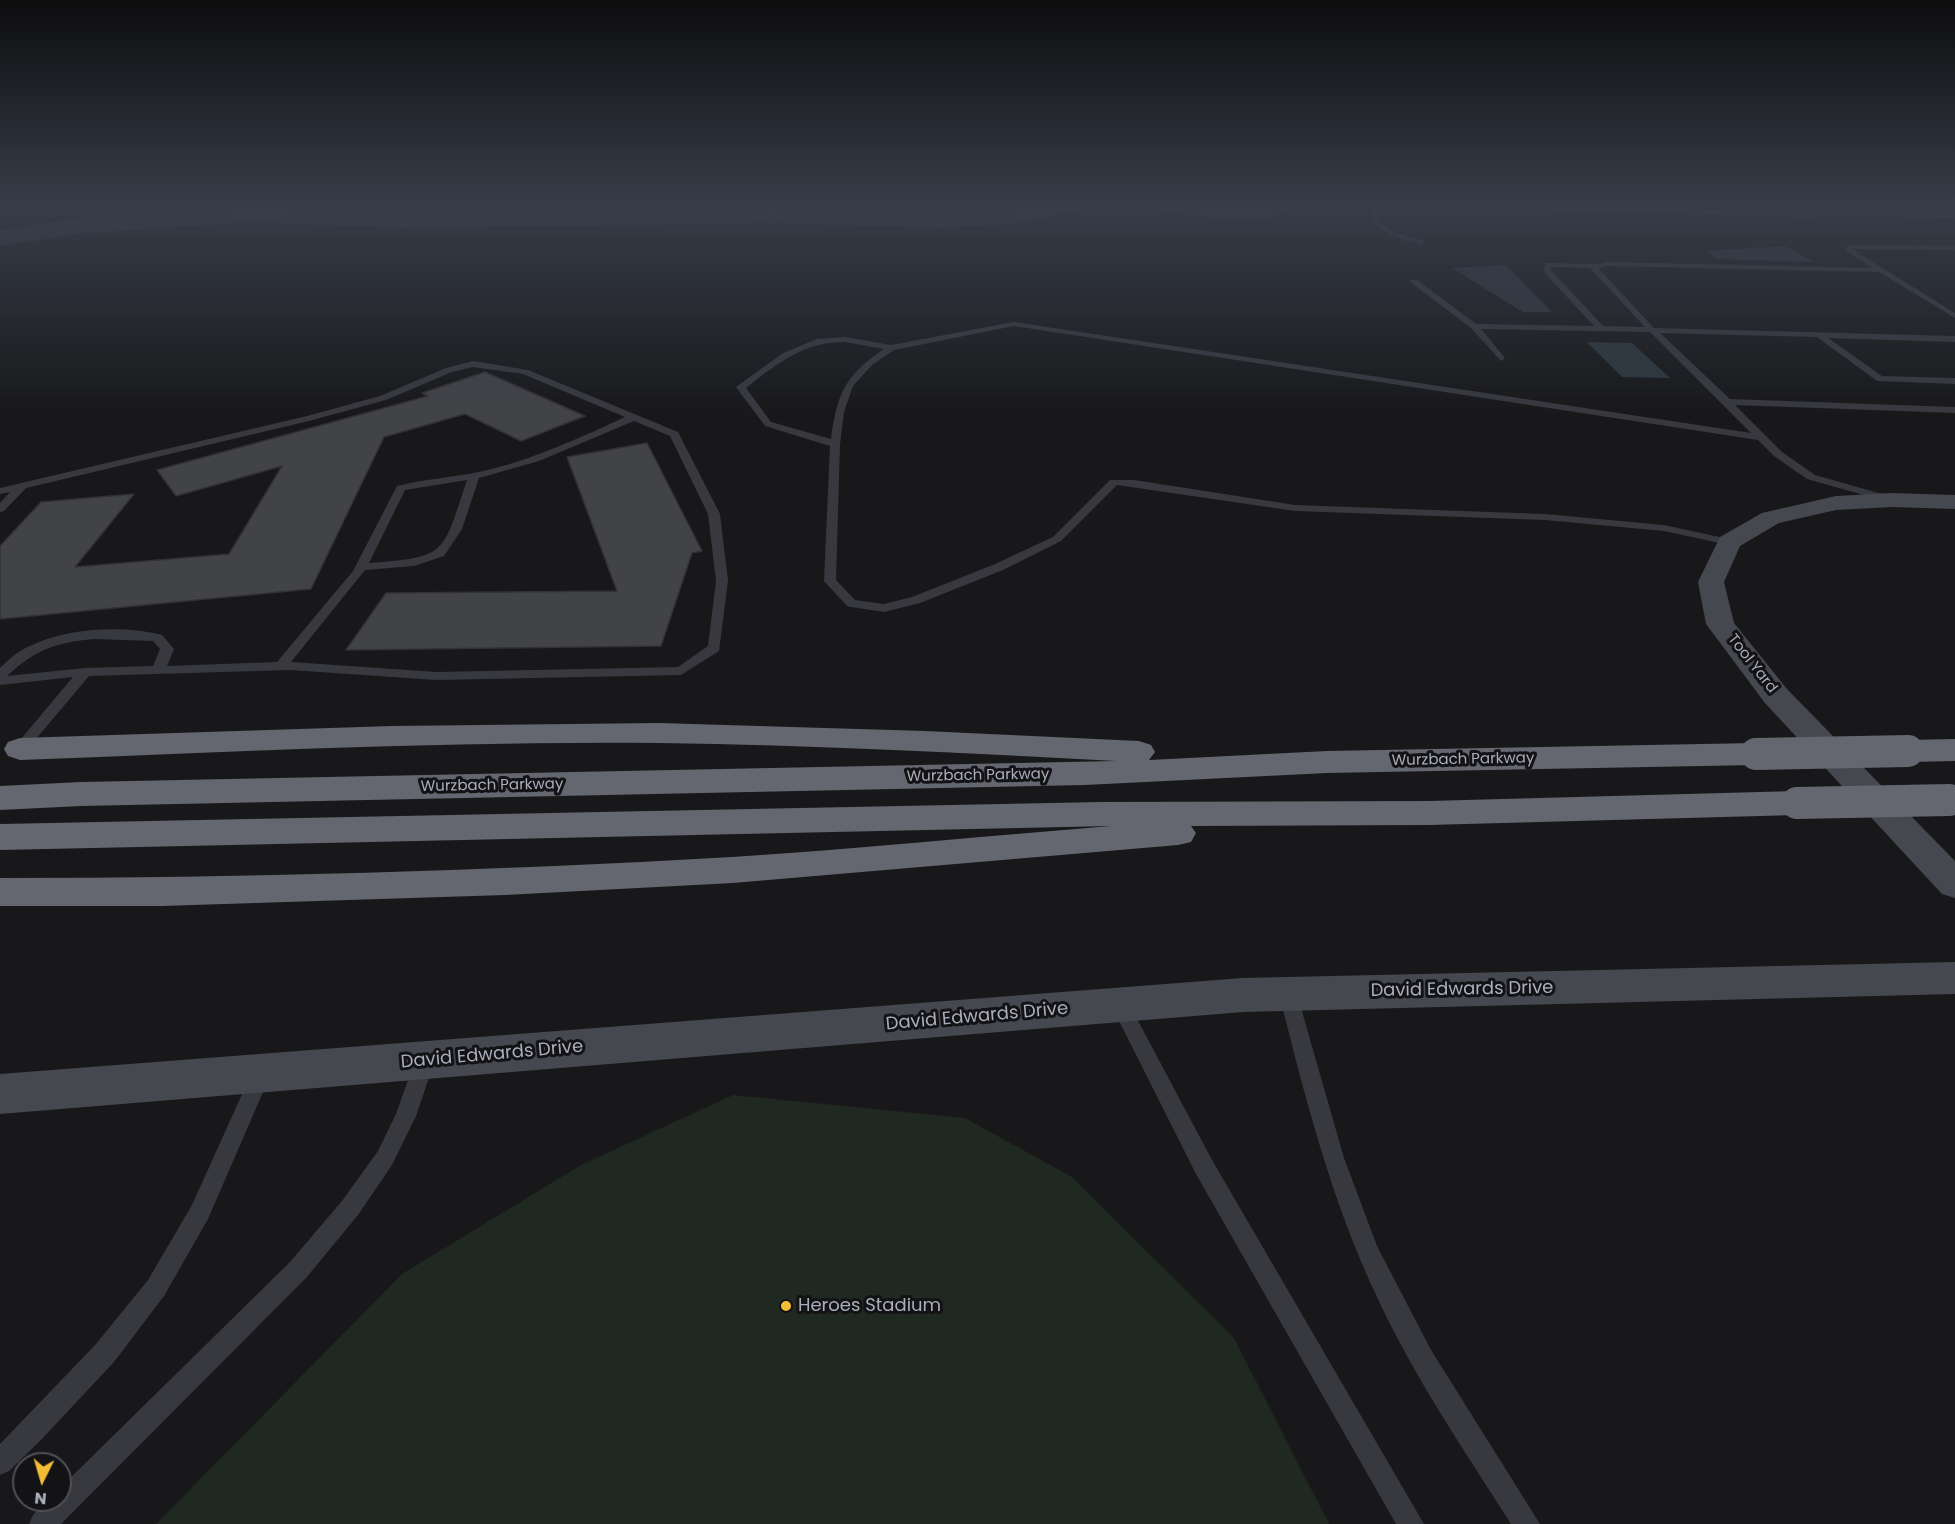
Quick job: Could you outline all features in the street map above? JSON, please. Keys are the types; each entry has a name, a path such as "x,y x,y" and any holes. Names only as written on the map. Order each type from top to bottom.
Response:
{"highway":[{"path":"10,749 392,736 659,733 925,741 1327,762"},
{"name":"Wurzbach Parkway","path":"0,798 105,793 1085,774 1327,762 1955,750"},
{"path":"0,837 1089,814 1429,813 1952,800"},
{"path":"0,892 162,892 505,881 733,870 1429,813"}],"street":[{"path":"1729,542 1771,518 1836,503 1892,500 1955,502"},
{"name":"Tool Yard","path":"1729,542 1711,582 1720,624 1776,696 1955,884"},
{"name":"David Edwards Drive","path":"0,1094 1243,995 1955,978"}],"lane":[{"path":"1554,277 1601,329"},
{"path":"1601,277 1778,454 1811,477 1892,500"},
{"path":"1892,277 1955,316"},
{"path":"1413,281 1474,326 1501,358"},
{"path":"1729,542 1664,528 1545,517 1294,508 1134,483 1114,482 1057,539 999,567 916,600 884,608 850,603 830,580 835,444 839,412 849,385 869,363 891,348 1014,324 1027,324 1761,437"},
{"path":"1474,326 1955,339"},
{"path":"1819,335 1880,379 1955,381"},
{"path":"835,444 768,424 741,387 768,366 818,342 852,340 891,348"},
{"path":"0,491 320,415 383,398 449,370 473,364 525,372 674,434 714,514 722,581 714,648 681,671 436,676 280,667 85,672 0,681"},
{"path":"1727,402 1955,410"},
{"path":"280,667 361,567 401,488 429,481 474,476 511,466 574,444 634,417"},
{"path":"361,567 415,562 440,554 451,538 474,476"},
{"path":"0,509 22,486"},
{"path":"0,675 35,648 59,640 126,634 157,638 167,649 158,670"},
{"path":"10,749 85,672"},
{"path":"1288,994 1321,1120 1369,1254 1424,1365 1527,1524"},
{"path":"1120,1005 1204,1167 1411,1524"},
{"path":"42,1524 298,1270 350,1208 385,1158 406,1116 425,1060"},
{"path":"0,1462 105,1353 156,1288 200,1212 261,1073"}],"shaded area":[{"path":"1467,277 1518,277 1552,312 1523,312"},
{"path":"1587,342 1632,343 1670,378 1622,377"},
{"name":"Heroes Stadium","path":"733,1095 965,1118 1072,1177 1234,1338 1329,1524 156,1524 402,1274 581,1165"}],"building":[{"path":"485,372 585,416 521,441 465,414 384,437 311,589 0,619 0,546 41,502 134,494 75,567 229,554 282,466 176,496 157,470 428,396 422,393"},
{"path":"647,443 702,551 692,553 661,646 346,650 386,593 617,591 567,457"}],"place":[{"name":"Heroes Stadium","path":"786,1306"}]}
